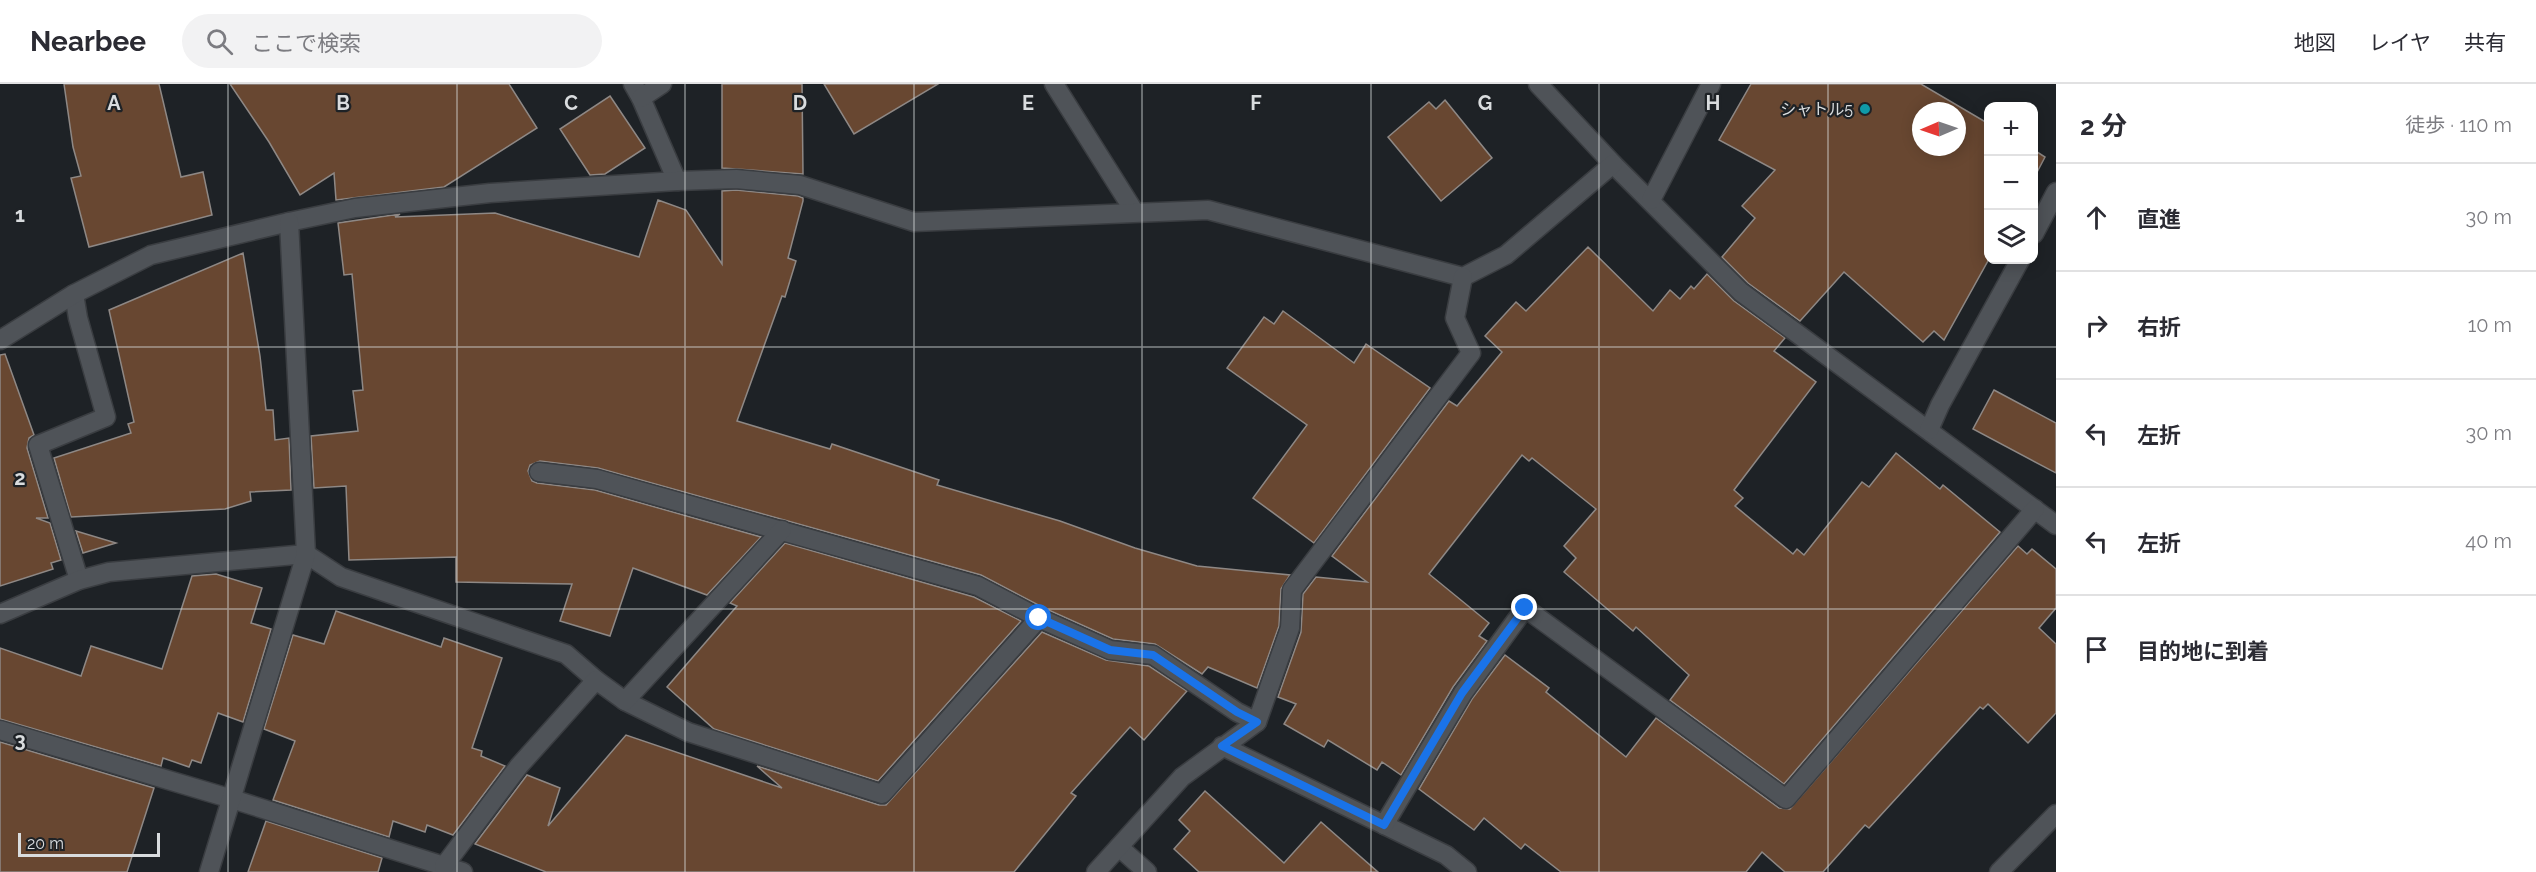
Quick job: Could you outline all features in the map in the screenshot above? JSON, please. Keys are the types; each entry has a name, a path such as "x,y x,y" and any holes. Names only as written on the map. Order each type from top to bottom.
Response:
{"street":[{"path":"662,84 637,91 677,181"},
{"path":"1054,84 1134,212"},
{"path":"1538,84 1613,164 1741,292 2056,525"},
{"path":"1651,200 1710,84"},
{"path":"0,340 74,294 151,255 289,222 356,208 490,193 677,181 736,179 800,185 914,222 1208,210 1463,277 1506,255 1613,164"},
{"path":"2038,226 2056,192"},
{"path":"209,872 306,554 289,222"},
{"path":"1929,430 1940,405 2018,264"},
{"path":"1096,872 1182,777 1257,722 1290,628 1292,590 1471,353 1455,318 1463,277"},
{"path":"74,294 78,318 106,417 38,445 79,579"},
{"path":"539,472 597,479 978,586 1039,618 1110,650 1153,655 1237,712 1257,722"},
{"path":"1384,825 1462,693 1525,608 1786,800 2035,509"},
{"path":"625,700 782,530"},
{"path":"0,614 79,579 109,572 306,554 341,578 566,654 596,680 625,700 688,732 882,794 1039,618"},
{"path":"444,866 519,766 596,680"},
{"path":"0,730 232,799 462,872"},
{"path":"1222,746 1446,855 1467,872"},
{"path":"1999,872 2056,814"},
{"path":"1119,847 1147,872"}],"building":[{"path":"64,84 159,84 181,177 203,172 212,215 89,247 71,178 81,176 73,147"},
{"path":"230,84 509,84 537,128 444,187 336,200 334,173 300,195 269,142"},
{"path":"722,84 802,84 803,174 722,168"},
{"path":"824,84 938,84 854,134"},
{"path":"1751,84 1921,84 1952,102 1912,102 1912,156 1966,156 1966,110 1984,121 1984,264 1986,264 1944,340 1934,331 1923,342 1844,272 1800,321 1748,283 1722,257 1755,218 1742,206 1775,170 1719,140"},
{"path":"610,96 645,148 605,174 590,175 560,129"},
{"path":"1445,100 1492,158 1441,201 1388,137 1429,102 1436,109"},
{"path":"2038,153 2045,157 2038,170"},
{"path":"736,190 803,198 788,258 796,261 785,297 782,296 737,421 830,449 832,444 939,480 937,485 1060,521 1135,548 1197,566 1290,575 1281,589 1279,626 1257,688 1208,667 1202,674 1155,644 1113,639 1044,608 981,575 598,468 540,461 530,465 528,471 532,481 537,483 595,490 761,537 707,595 633,568 610,636 560,621 572,584 456,582 456,557 349,560 346,486 314,488 311,436 358,431 353,391 363,390 352,274 344,275 338,223 400,214 395,217 495,213 639,257 658,200 686,210 722,264 722,191"},
{"path":"1588,247 1653,311 1670,290 1680,299 1691,286 1694,289 1707,274 1734,301 1785,338 1774,351 1816,382 1734,490 1743,498 1735,506 1793,554 1797,549 1804,555 1862,482 1869,487 1896,453 1940,489 1943,485 2000,532 1784,784 1670,700 1689,675 1636,627 1633,631 1564,572 1576,558 1564,546 1596,509 1532,458 1529,461 1522,455 1429,574 1489,623 1479,636 1487,641 1453,687 1401,775 1382,762 1377,770 1328,740 1324,747 1284,724 1296,704 1278,697 1301,632 1303,594 1316,577 1367,582 1332,556 1449,401 1457,406 1502,352 1485,336 1516,302 1526,311"},
{"path":"243,253 260,356 266,410 273,410 275,440 289,438 291,490 250,492 251,501 225,509 71,517 54,458 131,433 128,424 134,422 109,310"},
{"path":"1283,311 1354,363 1366,344 1430,388 1314,543 1253,498 1307,425 1227,368 1264,317 1274,324"},
{"path":"5,354 34,435 29,438 27,448 48,518 36,518 50,523 61,560 51,563 53,569 0,586 0,355"},
{"path":"1994,390 2056,423 2056,473 1973,429"},
{"path":"76,531 116,543 83,553"},
{"path":"785,543 974,597 1021,621 878,781 714,729 667,687 737,606 730,603"},
{"path":"2018,546 2027,554 2032,549 2056,569 2056,608 2039,628 2056,644 2056,713 2028,743 1988,704 1983,709 1980,707 1869,828 1865,825 1823,872 1785,872 1762,852 1746,872 1561,872 1525,844 1521,849 1484,818 1474,830 1419,789 1472,699 1505,655 1549,688 1546,692 1626,757 1656,718 1779,808 1790,809"},
{"path":"216,574 262,588 251,623 271,629 243,722 218,713 201,763 192,760 189,767 163,758 161,766 0,719 0,648 81,676 91,646 162,669 192,576"},
{"path":"336,611 441,647 444,638 502,658 472,748 482,751 481,756 505,766 453,835 427,825 425,832 393,821 389,837 273,800 295,741 264,729 293,635 324,644"},
{"path":"1042,632 1106,660 1149,666 1187,691 1144,740 1130,727 1071,793 1076,796 1014,872 546,872 475,844 527,775 560,788 548,826 626,735 782,788 757,766 879,805 886,805"},
{"path":"0,742 154,788 127,872 0,872"},
{"path":"1205,791 1284,863 1321,822 1378,872 1199,872 1174,849 1190,831 1179,820"},
{"path":"266,821 382,858 378,872 248,872"}],"place":[{"name":"シャトル5","path":"1865,109"}],"route":[{"path":"1039,618 1110,650 1153,655 1237,712 1257,722 1222,746 1384,825 1462,693 1525,608"}]}
